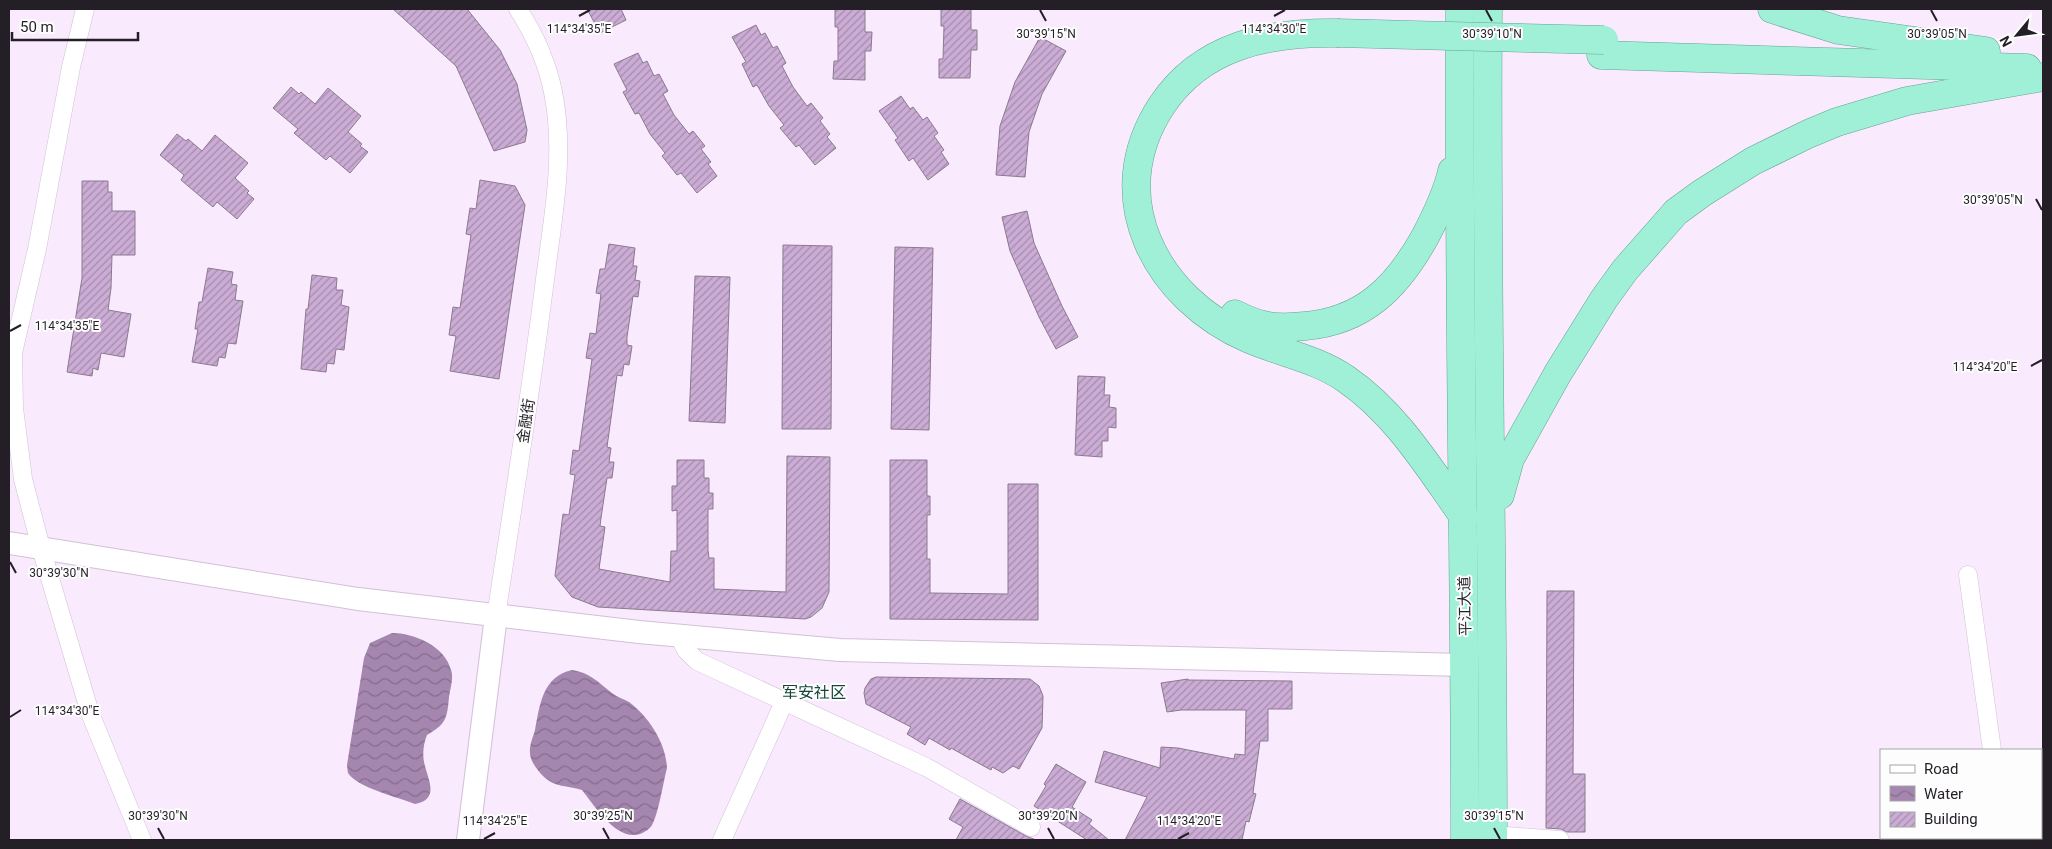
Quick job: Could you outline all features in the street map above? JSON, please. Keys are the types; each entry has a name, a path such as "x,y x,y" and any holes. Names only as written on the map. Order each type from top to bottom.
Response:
{"highway":[{"path":"1337,41 1262,54 1234,64 1200,84 1179,107 1164,133 1154,167 1152,193 1155,218 1160,234 1173,258 1196,285 1212,299 1230,312 1254,324 1274,327 1313,326 1348,316 1384,293 1394,283 1418,249 1432,224 1448,187 1459,142 1460,9"},
{"name":"平江大道","path":"1488,9 1487,165 1492,526 1493,838"},
{"path":"1772,9 1838,30 1990,52"},
{"path":"1464,518 1413,445 1394,422 1362,391 1329,369 1302,357 1249,339 1222,324 1186,296 1160,267 1152,253 1140,221 1137,184 1143,145 1158,112 1172,91 1190,72 1215,57 1248,42 1289,34 1337,41 1602,48 2043,53"},
{"path":"1602,48 2043,68"},
{"path":"1492,526 1510,459 1558,373 1604,299 1625,270 1676,212 1753,161 1837,122 1907,101 2043,77"},
{"name":"平江大道","path":"1459,142 1464,518 1465,840"}],"street":[{"path":"85,9 71,67 37,249 13,353 14,408 18,444 31,514 41,548 90,712 142,840"},
{"name":"金融街","path":"468,840 496,616 532,383 558,162 556,114 549,76 539,48 518,9"},
{"path":"9,543 358,599 679,636 846,650 1465,665"},
{"path":"1968,575 1992,749"},
{"path":"679,636 686,650 697,661 785,700 926,767 1031,827"},
{"path":"722,840 785,700"},
{"path":"1493,838 1560,840"}],"water":[{"path":"392,633 410,635 428,642 442,654 448,662 452,673 446,716 438,728 427,735 424,747 423,758 430,784 430,794 422,802 415,804 360,783 348,773 347,765 364,658 370,643"},
{"path":"572,670 589,676 629,702 650,723 660,740 667,768 659,805 652,825 640,834 631,835 615,828 582,790 552,783 543,776 531,759 531,744 544,693 554,679"}],"building":[{"path":"393,9 467,9 500,50 517,84 527,130 525,142 494,151 456,66"},
{"path":"587,9 621,9 626,20 600,33"},
{"path":"835,9 865,9 865,32 872,32 871,51 865,51 865,80 833,79 834,61 838,61 838,27 835,27"},
{"path":"941,9 971,9 971,30 977,30 977,50 971,50 970,78 939,78 939,59 943,59 944,26 941,26"},
{"path":"756,25 761,35 765,33 773,48 777,46 786,63 782,66 793,87 807,106 811,103 823,118 820,121 830,134 827,137 836,148 815,165 799,145 796,147 780,128 784,125 769,106 757,85 753,87 742,64 746,62 732,37"},
{"path":"1040,37 1066,51 1042,94 1029,132 1025,177 996,175 1000,126 1015,82"},
{"path":"638,53 643,63 647,61 654,76 659,74 668,91 663,94 674,115 689,134 693,131 705,146 701,149 711,162 708,164 717,176 697,193 681,173 677,175 662,156 665,153 650,134 639,113 635,114 623,92 627,90 614,64"},
{"path":"291,87 299,94 301,92 315,104 328,88 361,116 348,132 368,152 350,173 330,156 326,160 294,133 298,129 273,108"},
{"path":"901,96 910,109 913,107 923,120 927,117 938,133 934,136 944,150 941,152 949,164 928,180 913,158 909,161 895,140 898,138 879,111"},
{"path":"177,134 186,141 188,139 202,151 215,135 248,163 235,178 249,191 247,193 254,199 237,219 217,202 213,207 181,180 184,175 160,155"},
{"path":"480,180 515,186 525,205 499,379 450,371 456,336 449,335 453,307 460,308 471,235 466,234 470,208 476,209"},
{"path":"82,181 108,181 108,192 112,192 112,211 135,211 135,255 112,255 108,310 131,314 124,357 101,353 98,370 93,368 92,376 67,372 82,278"},
{"path":"1027,211 1034,243 1078,337 1056,349 1039,317 1010,251 1002,217"},
{"path":"609,244 635,248 633,266 637,266 635,280 640,281 638,297 633,296 627,337 627,345 632,346 629,365 624,364 622,376 617,375 607,447 611,448 609,462 614,462 612,478 607,478 601,518 600,526 605,527 599,569 670,582 671,551 677,551 677,510 672,511 672,486 677,486 677,460 704,460 704,478 709,478 709,493 713,493 713,509 708,509 708,550 709,558 714,558 714,589 786,592 787,456 830,457 829,592 822,608 811,617 805,619 598,607 572,597 555,576 563,514 569,515 575,475 570,474 573,450 579,451 592,359 586,358 590,333 596,334 601,294 596,293 600,269 605,269"},
{"path":"783,245 832,246 831,429 782,429"},
{"path":"895,247 933,248 929,430 891,429"},
{"path":"208,268 233,272 231,284 237,285 235,300 243,301 236,344 228,343 225,358 219,357 217,366 192,362 198,329 195,329 199,302 202,302"},
{"path":"312,275 337,278 336,290 343,290 341,305 349,307 344,350 336,349 334,364 327,363 326,372 301,369 306,309 308,309"},
{"path":"695,276 730,277 725,423 689,421"},
{"path":"1078,376 1105,377 1104,395 1110,395 1109,407 1116,408 1116,428 1108,427 1108,441 1102,441 1102,457 1075,455"},
{"path":"890,460 927,460 927,496 930,496 930,515 927,515 927,559 930,559 930,593 1008,594 1008,484 1038,484 1038,620 890,619"},
{"path":"1547,591 1574,591 1573,774 1585,774 1585,832 1567,832 1561,829 1546,828"},
{"path":"876,677 1030,679 1039,686 1043,696 1042,728 1019,769 1013,766 1003,773 992,767 991,770 929,738 925,745 907,734 911,727 866,704 865,688 871,679"},
{"path":"1188,679 1292,681 1292,709 1268,709 1268,741 1260,741 1253,793 1256,794 1249,822 1246,821 1242,840 1125,840 1147,797 1095,782 1104,751 1160,768 1161,747 1178,748 1234,759 1235,754 1245,755 1246,710 1181,710 1167,712 1161,683"},
{"path":"1056,764 1086,782 1072,807 1092,820 1089,824 1109,840 1087,840 1034,806"},
{"path":"960,799 1036,840 956,840 963,827 949,819"}],"district":[{"name":"军安社区","path":"814,692"}]}
